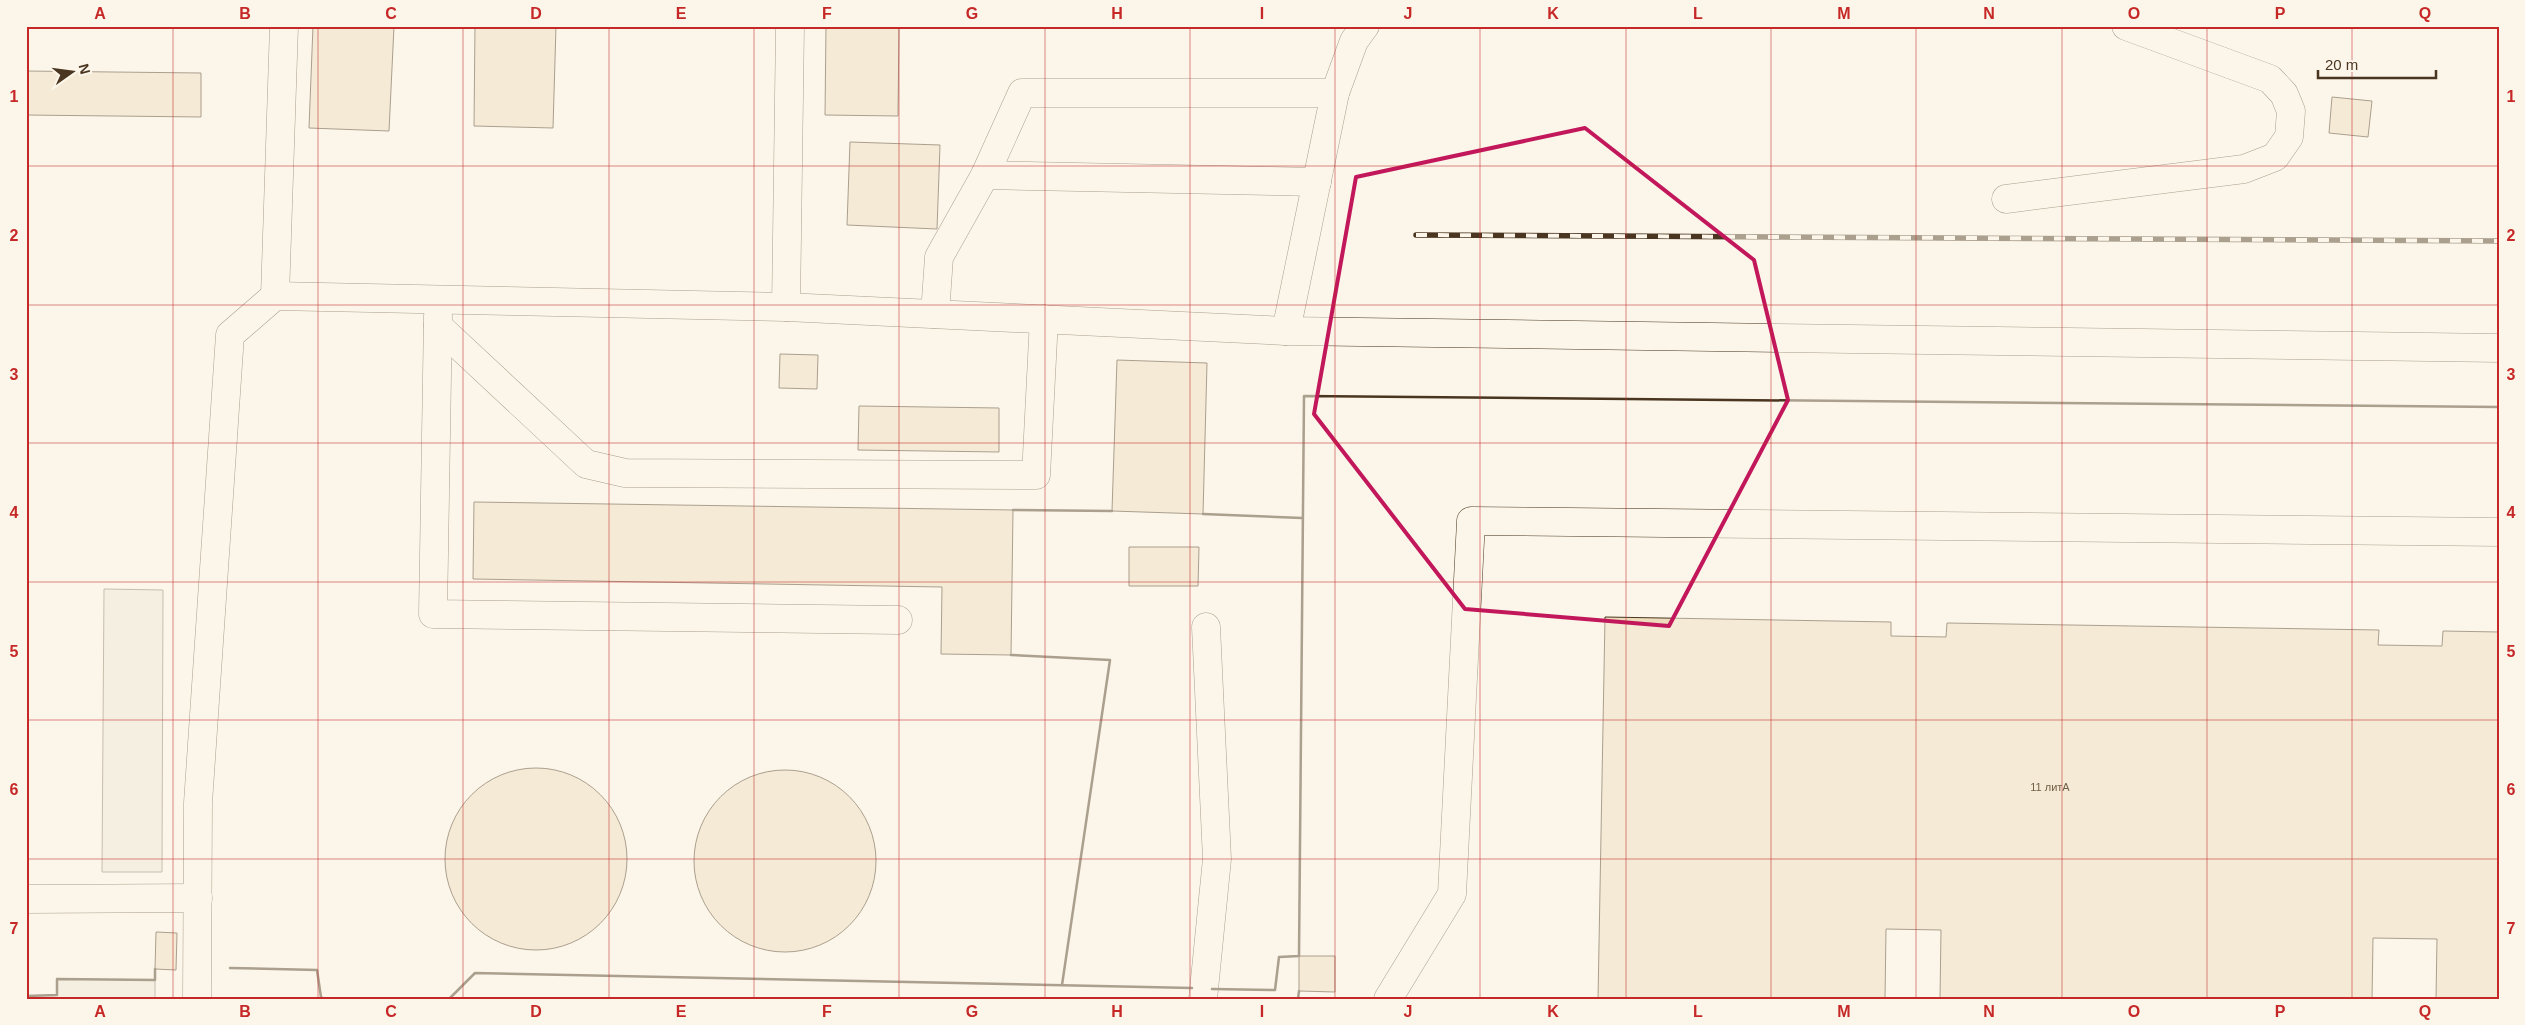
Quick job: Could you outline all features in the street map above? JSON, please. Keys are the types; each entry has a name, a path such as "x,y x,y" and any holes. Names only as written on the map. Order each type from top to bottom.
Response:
{"lane":[{"path":"275,296 284,26"},
{"path":"786,307 790,26"},
{"path":"1286,331 1335,93 1354,41 1365,26"},
{"path":"2006,199 2244,169 2275,157 2289,137 2291,111 2284,94 2270,79 2126,26"},
{"path":"934,314 939,257 985,175 1022,93 1335,93"},
{"path":"985,175 1317,182"},
{"path":"197,999 198,803 230,335 275,296 786,307 1286,331 2499,348"},
{"path":"439,299 433,614 898,620"},
{"path":"438,326 586,464 624,473 1036,475 1044,319"},
{"path":"1388,999 1452,894 1471,521 2499,532"},
{"path":"1203,999 1217,859 1206,627"},
{"path":"26,899 198,898"}],"highlighted area":[{"path":"1585,128 1754,260 1788,400 1669,626 1465,609 1314,414 1356,177"}],"shaded area":[{"path":"104,589 163,590 162,872 102,872"},
{"path":"57,979 155,980 155,999 26,999 26,996 57,995"}],"building":[{"path":"313,26 394,26 389,131 309,128"},
{"path":"475,26 556,26 553,128 474,126"},
{"path":"826,26 899,26 898,116 825,115"},
{"path":"26,71 201,73 201,117 26,115"},
{"path":"2332,97 2372,101 2368,137 2329,133"},
{"path":"850,142 940,145 937,229 847,225"},
{"path":"780,354 818,355 817,389 779,388"},
{"path":"1117,360 1207,363 1203,514 1112,511"},
{"path":"859,406 999,408 999,452 858,450"},
{"path":"474,502 1013,510 1011,655 941,654 942,587 473,579"},
{"path":"1129,547 1199,547 1198,586 1129,586"},
{"path":"1605,617 1891,622 1891,636 1946,637 1947,623 2379,630 2378,645 2442,646 2443,631 2499,632 2499,999 2436,999 2437,939 2373,938 2372,999 1940,999 1941,930 1886,929 1885,999 1598,999"},
{"path":"536,768 554,770 571,775 594,789 606,801 620,824 625,841 627,859 625,877 620,894 606,917 594,929 571,943 554,948 536,950 518,948 501,943 478,929 466,917 452,894 447,877 445,859 447,841 452,824 466,801 478,789 501,775 518,770"},
{"path":"785,770 803,772 820,777 835,785 855,803 869,826 874,843 876,861 874,879 869,896 861,911 843,931 820,945 803,950 785,952 767,950 750,945 735,937 715,919 701,896 696,879 694,861 696,843 701,826 709,811 727,791 750,777 767,772"},
{"path":"156,932 177,933 176,970 155,969"},
{"path":"1299,956 1335,956 1335,992 1299,991"}],"railway":[{"path":"1416,235 2499,241"}],"wall":[{"path":"1212,989 1275,990 1279,957 1299,956 1304,396 2499,407"},
{"path":"1013,510 1112,511"},
{"path":"1203,514 1302,518"},
{"path":"1011,655 1110,660 1062,985"},
{"path":"230,968 317,970 321,997 324,999"},
{"path":"26,996 57,995 57,979 155,980 155,969"},
{"path":"449,999 475,973 1192,988"},
{"path":"1298,999 1299,991"}]}
